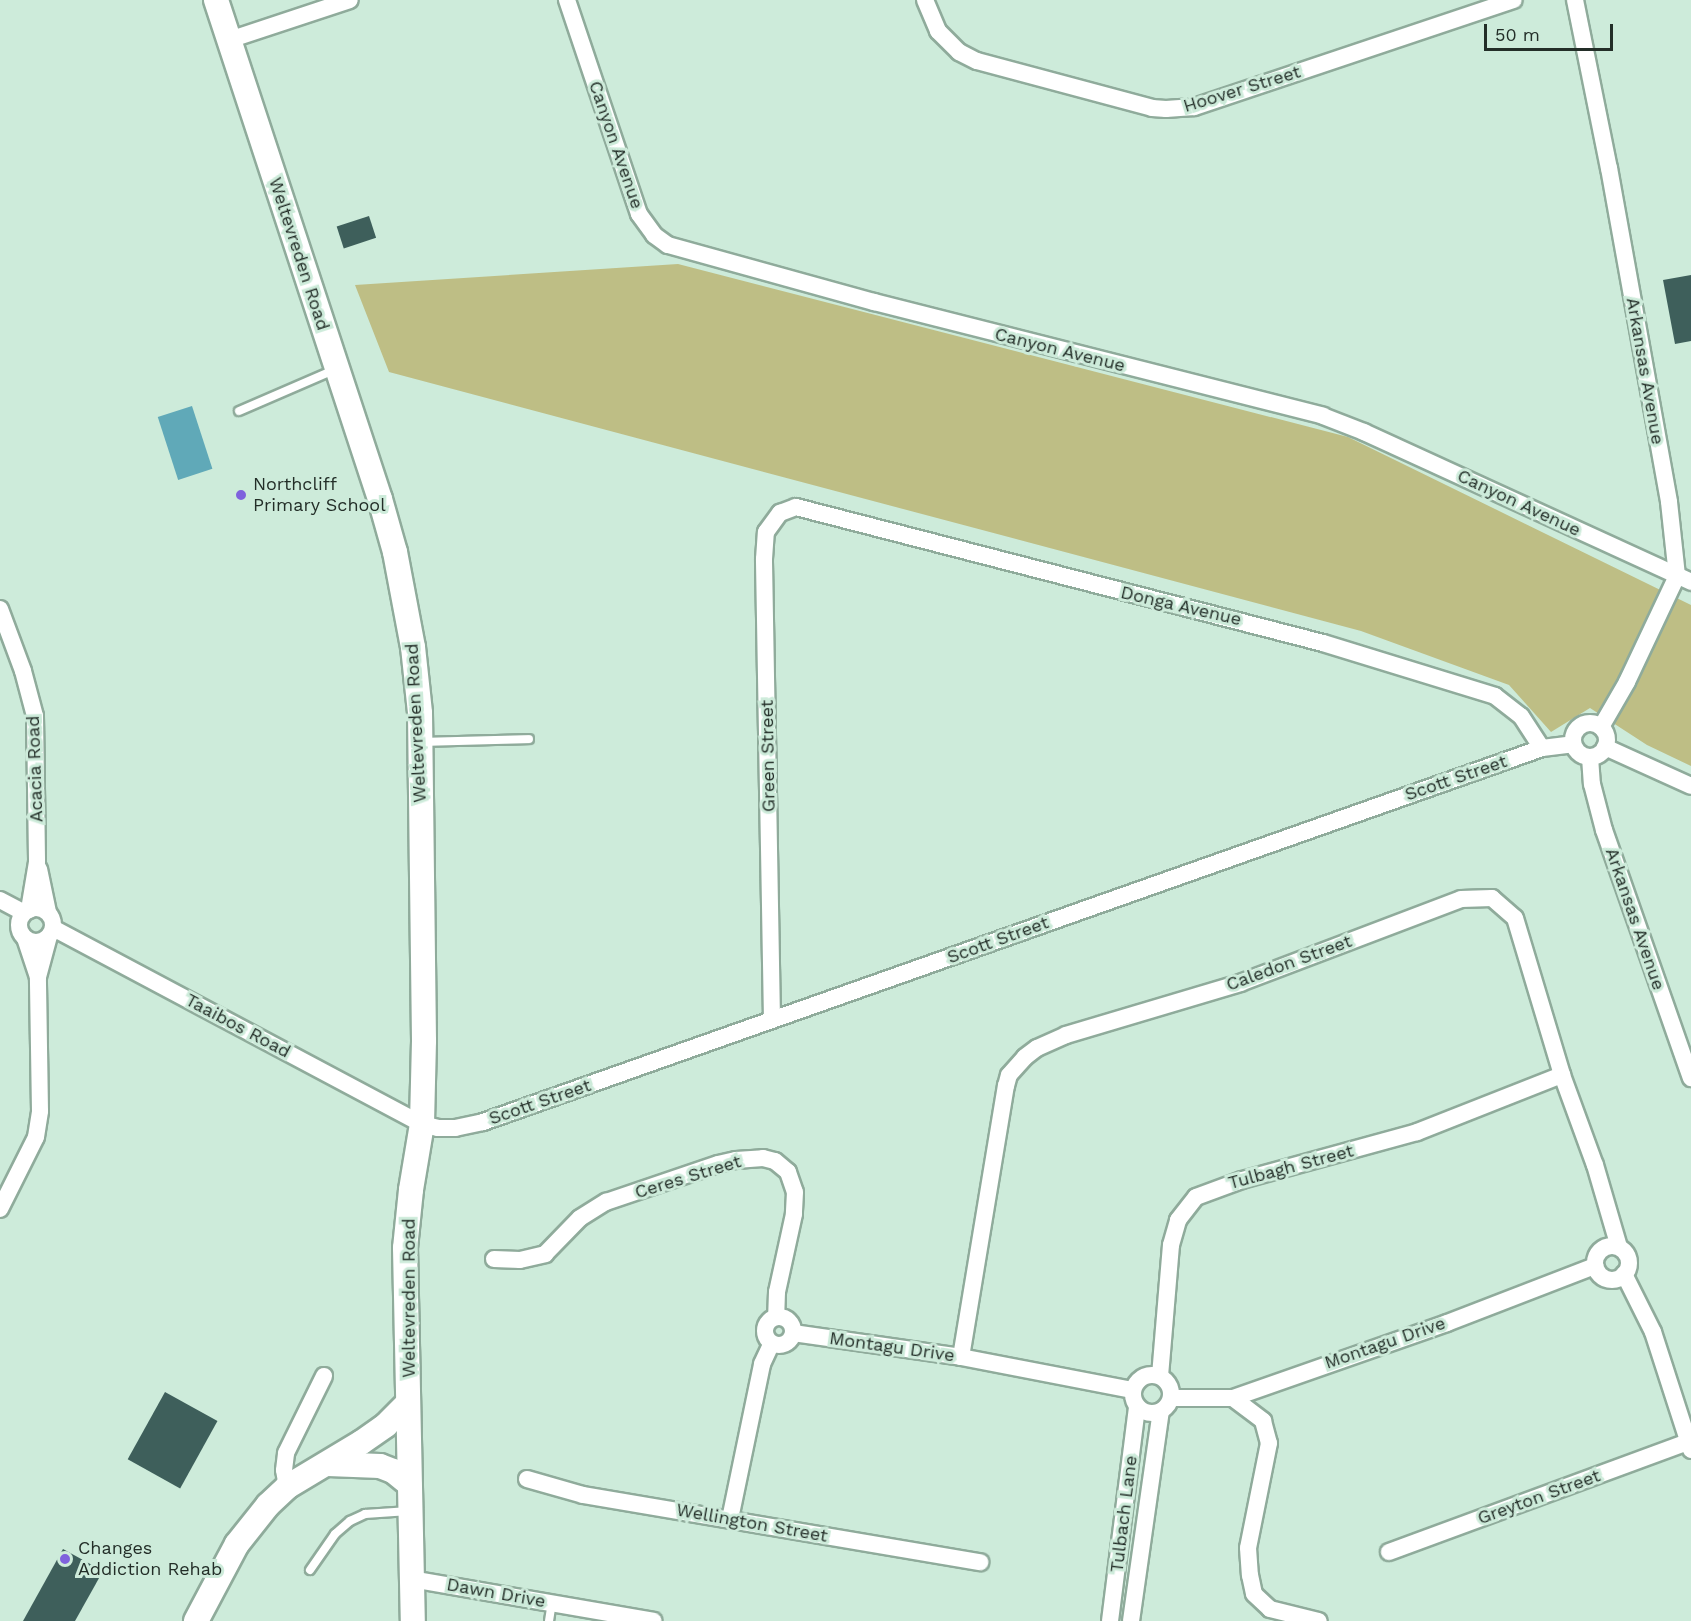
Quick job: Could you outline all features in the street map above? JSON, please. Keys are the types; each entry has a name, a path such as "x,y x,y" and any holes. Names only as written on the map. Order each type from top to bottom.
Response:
{"main road":[{"name":"Weltevreden Road","path":"216,0 395,552 413,647 420,742 424,972 422,1124 411,1190 405,1248 413,1621"},
{"name":"Weltevreden Road","path":"196,1621 237,1544 253,1521 287,1487 328,1464 386,1425 408,1403"},
{"path":"328,1464 380,1466 393,1471 409,1484"}],"street":[{"path":"229,40 350,0"},
{"name":"Canyon Avenue","path":"567,0 639,214 654,235 668,245 873,302 1323,416 1364,432 1684,579"},
{"name":"Hoover Street","path":"926,0 938,32 959,52 976,62 1152,108 1166,109 1194,107 1514,0"},
{"name":"Arkansas Avenue","path":"1575,0 1609,168 1684,579"},
{"name":"Donga Avenue","path":"796,507 1147,600 1236,619 1495,696 1521,716 1542,748"},
{"name":"Green Street","path":"772,1020 764,559 766,532 772,521 780,513 796,507"},
{"path":"1601,727 1647,640 1684,579"},
{"name":"Acacia Road","path":"0,609 23,671 35,716 37,862 50,926 38,977 38,1123 31,1150 0,1209"},
{"path":"1590,723 1601,727 1606,736 1605,747 1599,754 1590,757 1578,752 1573,744 1579,727 1590,723"},
{"name":"Scott Street","path":"422,1124 455,1128 483,1122 1542,748 1573,744"},
{"path":"1605,747 1691,786"},
{"name":"Arkansas Avenue","path":"1590,757 1592,784 1604,830 1691,1078"},
{"name":"Acacia Road","path":"37,862 24,922 38,977"},
{"name":"Caledon Street","path":"962,1357 1006,1086 1017,1065 1047,1042 1240,983 1461,899 1477,896 1492,898 1515,918 1562,1075 1596,1165 1619,1247"},
{"path":"0,900 24,922 37,943 50,926 42,909 24,922"},
{"path":"0,909 24,922"},
{"name":"Taaibos Road","path":"50,926 422,1124"},
{"name":"Tulbagh Street","path":"1160,1376 1171,1245 1178,1220 1196,1197 1242,1180 1417,1132 1562,1075"},
{"name":"Ceres Street","path":"494,1259 520,1260 545,1254 580,1218 606,1202 718,1164 763,1158 775,1161 788,1172 795,1192 794,1214 777,1292 776,1316"},
{"path":"1613,1245 1619,1247 1628,1256 1629,1263 1624,1274 1619,1278 1607,1279 1597,1272 1595,1266 1597,1254 1601,1249 1613,1245"},
{"name":"Montagu Drive","path":"1166,1405 1233,1398 1448,1323 1595,1266"},
{"path":"1624,1274 1653,1332 1689,1446"},
{"path":"776,1316 789,1320 793,1333 787,1342 777,1345 767,1340 764,1328 766,1323 776,1316"},
{"name":"Montagu Drive","path":"793,1333 962,1357 1133,1390"},
{"path":"730,1519 762,1364 772,1343"},
{"path":"1152,1374 1160,1376 1167,1381 1166,1405 1144,1412 1137,1407 1133,1390 1143,1376 1152,1374"},
{"path":"287,1487 284,1470 286,1452 324,1376"},
{"path":"1233,1398 1263,1421 1269,1443 1248,1548 1254,1594 1270,1609 1319,1621"},
{"name":"Tulbach Lane","path":"1132,1613 1166,1405"},
{"name":"Tulbach Lane","path":"1110,1621 1137,1407"},
{"name":"Greyton Street","path":"1389,1552 1689,1446"},
{"name":"Wellington Street","path":"527,1479 583,1495 980,1562"},
{"name":"Dawn Drive","path":"411,1579 552,1603 595,1616 652,1621"},
{"path":"1112,1603 1132,1613"}],"lane":[{"path":"240,411 336,369"},
{"path":"420,742 529,739"},
{"path":"310,1570 335,1534 350,1521 365,1514 410,1511"},
{"path":"549,1621 552,1603"}],"green space":[{"path":"678,264 1348,437 1691,605 1691,766 1647,745 1590,708 1551,732 1509,685 1361,631 389,372 355,285"}],"water":[{"path":"192,406 212,469 178,480 158,417"}],"building":[{"path":"369,216 376,238 344,248 337,227"},
{"path":"1691,275 1691,341 1675,344 1663,280"},
{"path":"165,1392 217,1421 180,1488 128,1459"},
{"path":"63,1549 103,1571 75,1621 23,1621"}],"place":[{"name":"Northcliff Primary School","path":"241,495"},
{"name":"Changes Addiction Rehab","path":"65,1559"}]}
